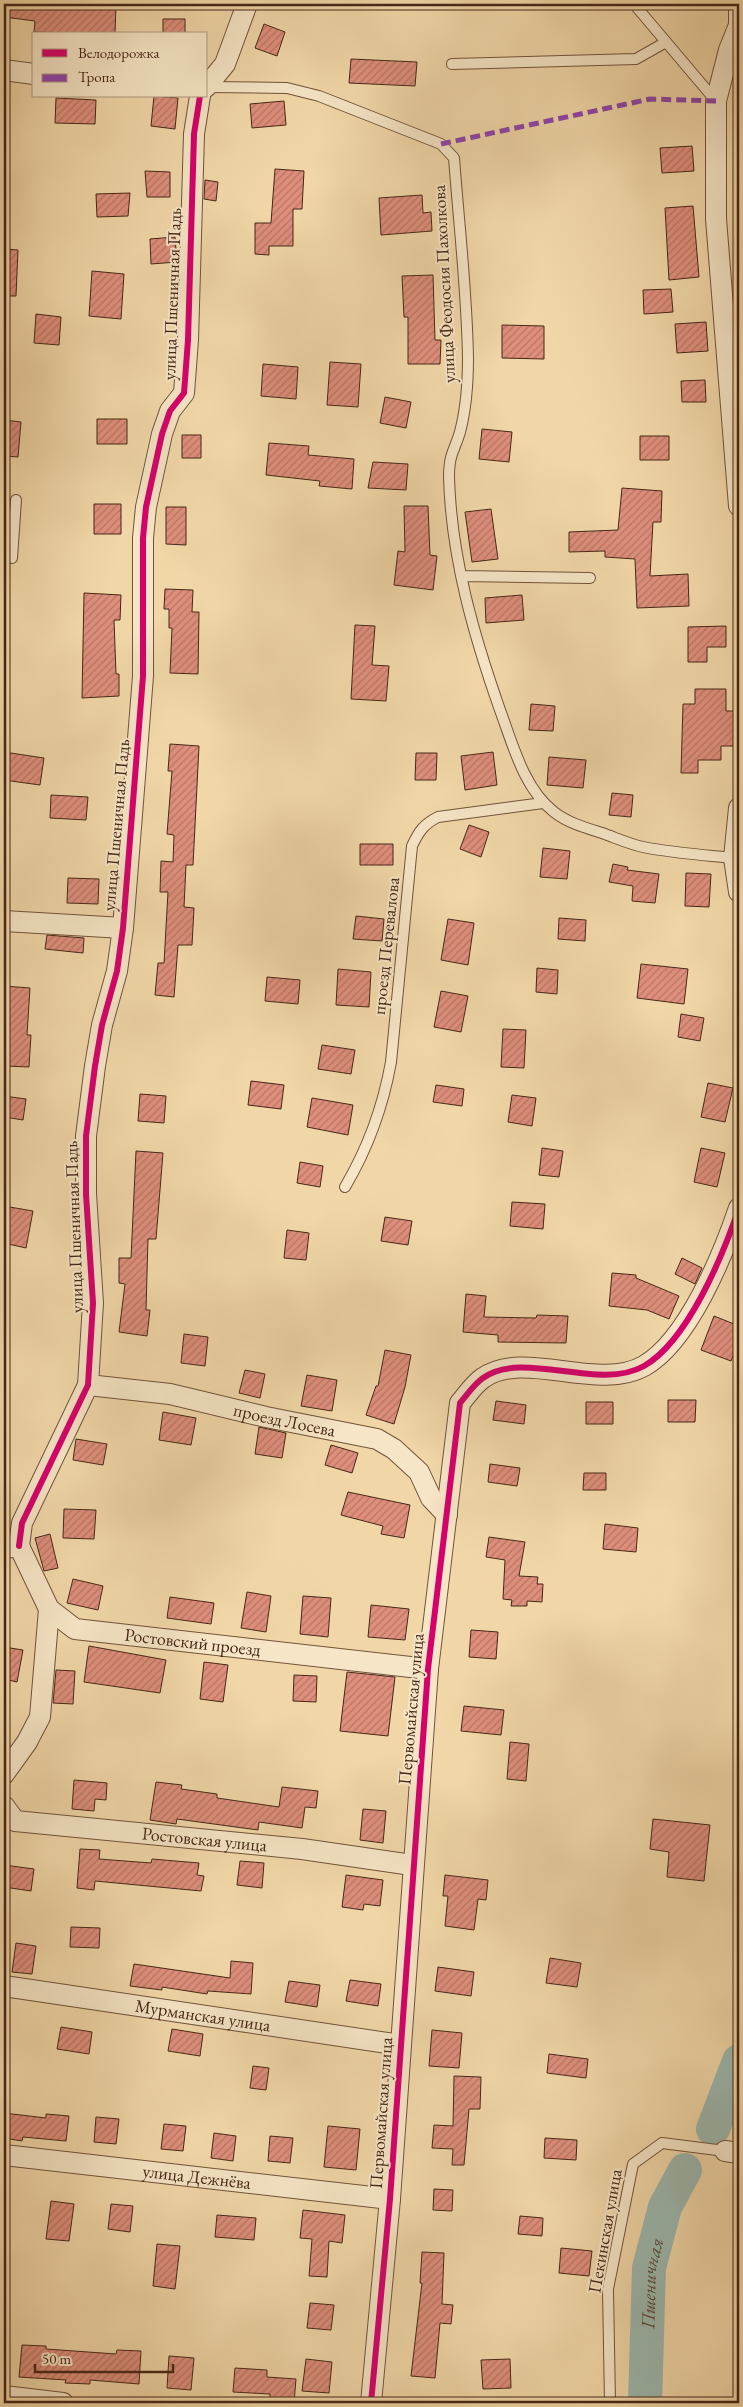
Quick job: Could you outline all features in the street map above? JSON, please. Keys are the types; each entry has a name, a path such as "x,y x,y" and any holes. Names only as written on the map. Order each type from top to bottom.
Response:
{"street":[{"path":"208,85 225,64 247,4"},
{"path":"739,4 739,25 729,50 716,101 716,219 732,344 739,506"},
{"path":"4,70 32,74"},
{"name":"улица Пшеничная Падь","path":"11,1547 88,1385 93,1303 86,1194 86,1136 102,1025 117,971 123,928 143,676 145,515 162,434 170,412 184,393 188,340 192,160 200,98"},
{"path":"739,808 734,858 739,892"},
{"path":"4,921 123,928"},
{"name":"Первомайская улица","path":"371,2403 390,2198 412,1865 428,1669 460,1403 483,1378 512,1368 617,1375 643,1367 660,1355 678,1333 700,1298 725,1249 739,1208"},
{"name":"проезд Лосева","path":"88,1385 170,1394 266,1417 377,1439 394,1449 419,1472 431,1498 447,1515"},
{"name":"Ростовский проезд","path":"11,1547 49,1609 75,1629 428,1669"},
{"path":"4,1774 27,1742 40,1718 49,1609"},
{"name":"Ростовская улица","path":"4,1806 15,1821 302,1849 412,1865"},
{"name":"Мурманская улица","path":"4,1986 401,2045"},
{"name":"улица Дежнёва","path":"4,2155 390,2198"},
{"path":"4,2396 63,2403"}],"lane":[{"path":"634,4 716,101"},
{"path":"452,64 636,59 666,42"},
{"name":"улица Феодосия Пахолкова","path":"208,87 287,88 319,96 418,133 440,144 454,158 468,358 465,400 460,432 450,455 449,478 461,576 472,624 506,727 532,788 543,803 557,814 580,827 640,846 734,858"},
{"path":"12,558 16,500"},
{"path":"461,576 590,578"},
{"name":"проезд Перевалова","path":"345,1187 364,1151 385,1097 391,1062 412,846 418,833 424,825 438,817 543,803"},
{"name":"Пекинская улица","path":"610,2403 608,2289 633,2164 662,2143 732,2152"}],"building":[{"path":"4,4 87,6 87,4 116,4 115,32 34,32 35,21 4,17"},
{"path":"163,19 185,19 185,32 163,32"},
{"path":"264,24 285,32 277,56 255,48"},
{"path":"351,59 417,62 415,86 349,83"},
{"path":"56,98 96,100 95,124 55,123"},
{"path":"154,98 178,98 175,129 151,126"},
{"path":"284,101 286,125 252,128 250,104"},
{"path":"692,146 694,171 662,173 660,148"},
{"path":"275,169 304,171 302,209 293,209 293,246 269,246 269,255 255,254 255,223 271,223"},
{"path":"145,171 170,172 170,197 147,197"},
{"path":"205,180 218,182 216,201 204,199"},
{"path":"130,193 128,216 97,217 96,194"},
{"path":"422,195 423,213 431,212 432,231 381,235 379,198"},
{"path":"693,206 699,277 669,280 665,208"},
{"path":"175,237 177,262 151,264 150,239"},
{"path":"4,249 18,250 16,296 4,296"},
{"path":"92,271 124,274 121,319 89,316"},
{"path":"433,275 435,340 441,340 440,364 408,364 408,317 404,317 402,276"},
{"path":"671,289 673,312 644,314 643,290"},
{"path":"36,314 61,317 59,345 34,343"},
{"path":"706,322 708,351 677,353 675,324"},
{"path":"502,325 544,326 544,359 502,358"},
{"path":"330,362 361,364 358,407 327,405"},
{"path":"263,364 298,367 296,399 261,396"},
{"path":"705,380 706,402 682,402 681,381"},
{"path":"385,397 411,402 406,428 380,423"},
{"path":"97,419 127,419 127,444 97,444"},
{"path":"4,420 21,422 18,457 4,456"},
{"path":"482,429 512,432 509,462 479,459"},
{"path":"182,435 201,435 201,458 182,458"},
{"path":"640,436 669,436 669,460 640,460"},
{"path":"269,443 309,446 308,455 354,459 352,489 319,486 320,481 266,475"},
{"path":"373,462 408,464 406,490 368,488"},
{"path":"622,488 662,491 661,522 653,522 650,576 688,574 689,606 637,608 635,559 605,557 605,551 569,552 569,532 618,530"},
{"path":"94,504 121,504 121,534 94,534"},
{"path":"404,506 428,506 430,555 437,556 433,590 394,585 398,551 405,552"},
{"path":"166,507 186,507 186,545 166,544"},
{"path":"491,509 498,559 472,562 465,512"},
{"path":"165,589 193,590 192,612 199,612 198,674 170,673 172,628 169,628 169,609 164,609"},
{"path":"84,593 121,595 120,620 114,620 116,674 119,674 119,696 82,698"},
{"path":"522,595 524,620 486,623 485,598"},
{"path":"355,625 375,626 372,665 389,666 386,701 351,699"},
{"path":"726,626 726,647 707,647 707,662 688,662 688,627"},
{"path":"695,689 726,689 726,711 735,711 734,746 721,746 721,760 698,760 698,773 681,773 683,704 695,704"},
{"path":"531,704 555,706 553,731 529,730"},
{"path":"170,744 199,746 193,865 186,865 184,907 194,908 192,945 178,945 174,997 155,995 158,963 164,963 168,892 160,892 161,861 173,862 174,835 167,834 172,771 168,771"},
{"path":"4,752 44,758 40,785 4,780"},
{"path":"493,752 497,785 465,790 461,756"},
{"path":"416,753 437,753 436,780 415,780"},
{"path":"549,757 586,760 583,788 547,785"},
{"path":"612,793 633,795 631,817 609,815"},
{"path":"51,795 88,797 86,820 50,818"},
{"path":"469,825 489,832 481,857 460,849"},
{"path":"360,844 393,844 393,865 360,865"},
{"path":"543,848 570,851 567,879 540,877"},
{"path":"613,864 628,867 627,870 659,874 655,903 632,901 633,886 609,882"},
{"path":"686,873 711,874 709,907 685,906"},
{"path":"68,878 99,879 98,904 67,903"},
{"path":"356,916 384,919 382,941 353,939"},
{"path":"559,918 586,920 585,941 558,939"},
{"path":"448,919 474,923 468,965 441,960"},
{"path":"47,935 84,938 83,953 45,949"},
{"path":"641,964 688,969 684,1004 637,998"},
{"path":"537,968 558,970 557,994 536,992"},
{"path":"338,969 371,972 369,1007 336,1005"},
{"path":"267,977 300,980 298,1004 265,1001"},
{"path":"4,986 30,988 27,1035 31,1035 29,1067 4,1066"},
{"path":"441,991 468,996 461,1032 434,1027"},
{"path":"681,1014 704,1018 700,1041 678,1037"},
{"path":"503,1029 526,1030 524,1068 501,1067"},
{"path":"322,1045 355,1050 351,1074 318,1069"},
{"path":"251,1081 284,1085 281,1109 248,1105"},
{"path":"708,1083 733,1088 725,1122 701,1117"},
{"path":"436,1085 464,1089 462,1106 433,1102"},
{"path":"140,1094 166,1096 164,1123 138,1121"},
{"path":"512,1095 536,1098 532,1126 508,1122"},
{"path":"4,1096 26,1099 23,1120 4,1117"},
{"path":"312,1098 353,1105 348,1135 307,1127"},
{"path":"542,1148 563,1151 559,1177 539,1175"},
{"path":"701,1148 725,1153 717,1187 694,1182"},
{"path":"136,1151 163,1153 156,1239 148,1239 146,1310 150,1310 147,1336 119,1332 125,1284 119,1283 119,1258 131,1258"},
{"path":"300,1162 323,1166 320,1187 297,1183"},
{"path":"512,1202 545,1204 543,1229 510,1226"},
{"path":"4,1206 33,1211 26,1248 4,1243"},
{"path":"385,1217 412,1221 408,1245 381,1241"},
{"path":"287,1230 309,1233 306,1260 284,1258"},
{"path":"682,1258 702,1268 695,1284 675,1274"},
{"path":"612,1273 636,1275 636,1278 679,1296 669,1319 647,1310 609,1306"},
{"path":"466,1294 486,1296 484,1317 536,1318 537,1315 568,1316 566,1343 498,1342 498,1335 463,1332"},
{"path":"714,1316 739,1326 739,1339 731,1361 701,1350"},
{"path":"184,1334 208,1337 205,1366 181,1363"},
{"path":"385,1350 411,1355 405,1387 394,1424 366,1415 376,1386 378,1386"},
{"path":"245,1370 265,1374 260,1398 239,1393"},
{"path":"307,1375 337,1380 332,1411 301,1406"},
{"path":"668,1400 696,1400 695,1422 668,1422"},
{"path":"496,1401 526,1405 524,1424 493,1420"},
{"path":"586,1402 613,1402 613,1424 586,1424"},
{"path":"163,1412 196,1418 191,1445 159,1440"},
{"path":"259,1427 286,1433 282,1458 255,1454"},
{"path":"76,1439 107,1444 103,1465 73,1460"},
{"path":"331,1445 358,1453 352,1473 325,1465"},
{"path":"490,1464 520,1468 517,1486 488,1482"},
{"path":"584,1473 606,1473 606,1490 583,1490"},
{"path":"348,1492 410,1505 404,1538 381,1534 383,1526 341,1515"},
{"path":"64,1509 96,1510 94,1539 63,1538"},
{"path":"605,1524 638,1528 636,1552 603,1549"},
{"path":"50,1534 58,1568 44,1571 35,1538"},
{"path":"489,1537 525,1542 519,1576 538,1577 537,1584 543,1584 542,1602 527,1601 527,1606 511,1606 512,1600 503,1599 505,1560 486,1557"},
{"path":"73,1579 103,1586 98,1610 67,1603"},
{"path":"247,1592 271,1596 266,1632 241,1628"},
{"path":"303,1596 331,1598 328,1637 300,1634"},
{"path":"170,1597 214,1603 211,1624 167,1618"},
{"path":"371,1605 409,1609 405,1640 368,1637"},
{"path":"471,1630 498,1632 496,1659 469,1657"},
{"path":"89,1646 166,1660 160,1693 84,1682"},
{"path":"4,1647 23,1650 17,1682 4,1679"},
{"path":"204,1662 228,1665 223,1702 200,1699"},
{"path":"56,1670 75,1671 73,1704 53,1703"},
{"path":"347,1672 395,1677 388,1736 340,1731"},
{"path":"294,1675 317,1676 316,1702 293,1701"},
{"path":"464,1706 504,1710 501,1735 461,1731"},
{"path":"510,1742 529,1744 526,1781 507,1779"},
{"path":"74,1780 107,1783 106,1800 95,1799 94,1811 72,1809"},
{"path":"156,1782 182,1785 181,1789 217,1794 217,1798 279,1807 282,1787 318,1791 316,1808 305,1807 302,1828 259,1822 258,1830 177,1819 176,1824 150,1820"},
{"path":"363,1809 386,1811 383,1843 360,1840"},
{"path":"653,1819 710,1825 704,1881 667,1877 669,1852 650,1849"},
{"path":"80,1849 100,1850 99,1859 151,1863 152,1859 199,1863 197,1875 204,1876 201,1891 95,1881 94,1890 77,1888"},
{"path":"240,1861 264,1863 262,1888 237,1885"},
{"path":"4,1865 34,1869 31,1891 4,1887"},
{"path":"346,1875 383,1880 380,1906 364,1904 363,1910 342,1907"},
{"path":"445,1875 488,1880 486,1900 478,1899 474,1930 445,1926 448,1896 443,1896"},
{"path":"71,1927 100,1928 99,1948 70,1947"},
{"path":"16,1943 36,1946 32,1974 12,1972"},
{"path":"550,1958 581,1963 577,1987 546,1983"},
{"path":"231,1961 253,1963 251,1994 208,1991 207,1994 162,1987 162,1990 130,1986 134,1964 230,1978"},
{"path":"438,1967 474,1972 471,1996 435,1991"},
{"path":"350,1980 381,1984 378,2006 346,2001"},
{"path":"289,1981 320,1985 317,2007 285,2002"},
{"path":"61,2027 92,2032 89,2054 57,2049"},
{"path":"172,2029 203,2034 200,2056 168,2051"},
{"path":"432,2030 462,2033 459,2068 429,2066"},
{"path":"549,2054 588,2059 586,2078 547,2073"},
{"path":"253,2066 269,2068 266,2090 250,2088"},
{"path":"454,2076 481,2077 480,2109 469,2109 464,2165 452,2165 453,2149 432,2148 434,2125 453,2126"},
{"path":"4,2113 46,2118 46,2114 69,2116 66,2141 23,2137 22,2141 4,2138"},
{"path":"96,2117 119,2119 116,2144 94,2142"},
{"path":"164,2124 186,2126 183,2151 161,2149"},
{"path":"328,2126 360,2129 356,2170 324,2167"},
{"path":"214,2133 236,2136 233,2161 211,2158"},
{"path":"270,2136 293,2138 290,2163 268,2161"},
{"path":"545,2138 577,2140 576,2160 544,2158"},
{"path":"434,2189 453,2190 452,2211 433,2210"},
{"path":"51,2201 74,2204 69,2241 46,2239"},
{"path":"111,2204 133,2206 130,2232 108,2229"},
{"path":"303,2210 345,2215 342,2243 329,2241 327,2277 309,2276 312,2239 300,2238"},
{"path":"217,2215 256,2218 254,2240 215,2237"},
{"path":"520,2216 543,2218 542,2236 518,2234"},
{"path":"157,2244 180,2246 175,2289 153,2286"},
{"path":"561,2248 592,2251 589,2276 559,2273"},
{"path":"422,2252 444,2253 442,2304 453,2305 451,2324 440,2323 435,2378 411,2376 422,2283 420,2283"},
{"path":"310,2303 334,2305 331,2330 307,2328"},
{"path":"22,2345 46,2346 46,2349 116,2354 117,2350 141,2351 139,2384 90,2380 90,2384 65,2383 66,2380 19,2377"},
{"path":"169,2356 194,2358 191,2390 167,2388"},
{"path":"306,2359 332,2362 329,2393 302,2391"},
{"path":"510,2359 511,2388 483,2389 481,2360"},
{"path":"235,2368 267,2370 267,2377 296,2379 294,2403 270,2403 270,2394 233,2392"}],"waterway":[{"name":"Пшеничная","path":"713,2129 739,2061"},
{"name":"Пшеничная","path":"645,2403 649,2268 665,2207 685,2170"}],"marked path":[{"path":"441,144 650,99 716,101"}],"cycle path":[{"path":"19,1546 22,1523 88,1385 93,1303 86,1194 86,1136 102,1025 117,971 123,928 143,676 143,538 146,507 162,434 170,411 184,393 188,340 194,134 200,98"},
{"path":"371,2403 390,2199 428,1669 460,1403 480,1380 500,1370 540,1368 605,1375 626,1373 644,1366 660,1354 689,1317 714,1272 739,1208"}]}
